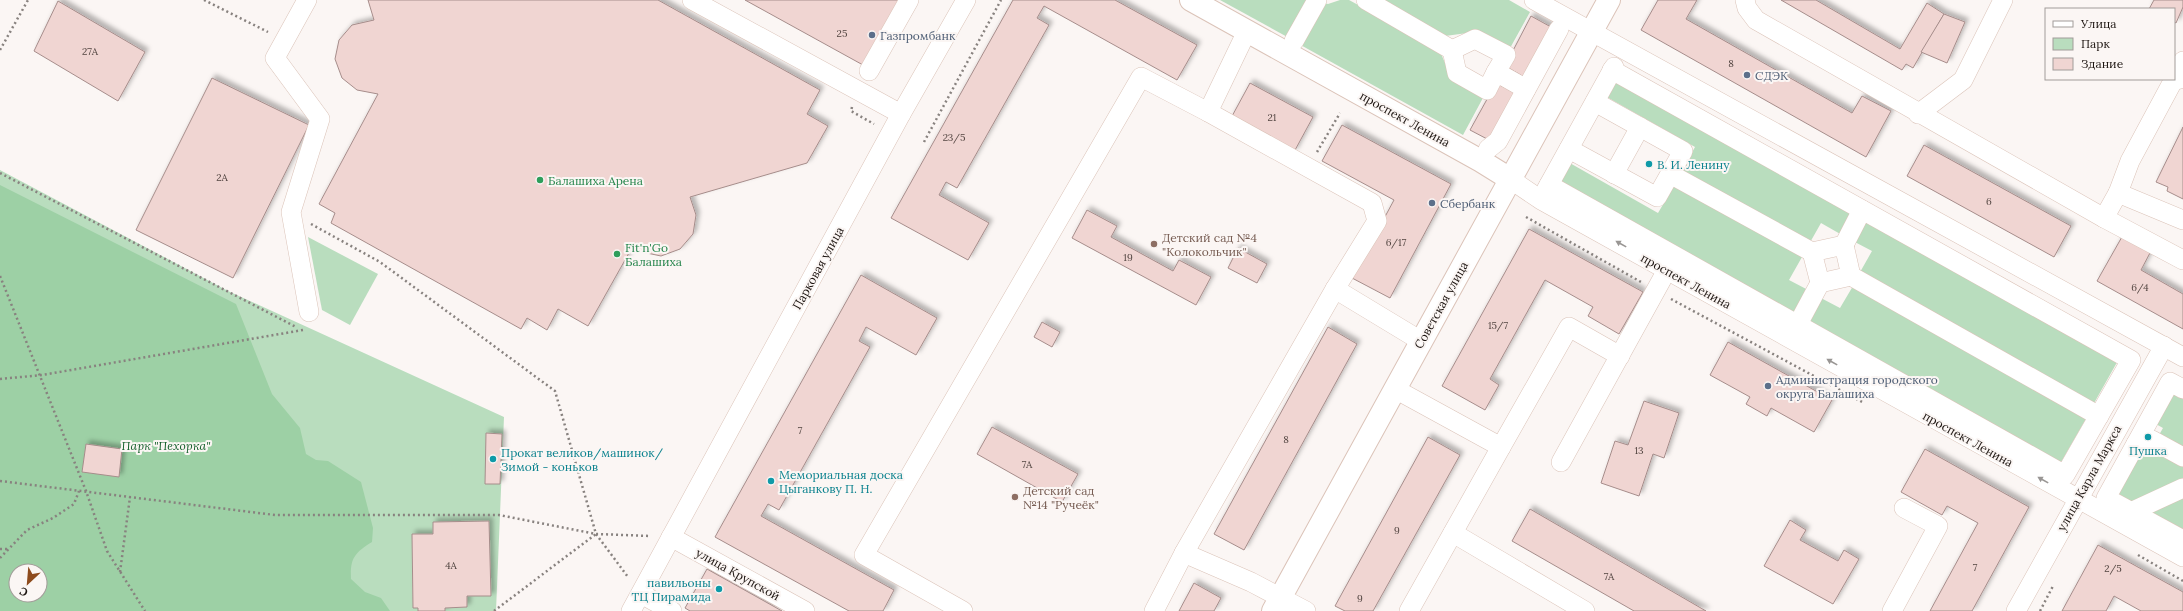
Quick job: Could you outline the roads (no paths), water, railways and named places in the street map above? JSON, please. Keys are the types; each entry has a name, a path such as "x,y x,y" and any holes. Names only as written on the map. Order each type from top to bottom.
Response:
{"main road":[{"name":"проспект Ленина","path":"1191,0 1481,161 1510,179"},
{"name":"Советская улица","path":"1277,604 1609,0"}],"street":[{"path":"307,0 275,58 320,119 291,212 309,312"},
{"path":"692,0 901,114"},
{"path":"869,71 910,0"},
{"name":"Парковая улица","path":"631,611 901,114 966,0"},
{"path":"1294,41 1317,0"},
{"path":"1366,0 1452,50 1457,73 1486,90 1506,55 1475,39 1452,50"},
{"path":"1534,0 1592,30 2183,357"},
{"path":"1745,0 1747,8 1756,20 1918,114 2104,218 2183,260"},
{"path":"1918,114 1963,80 2003,0"},
{"path":"1488,149 1498,141 1559,29"},
{"path":"1208,112 1247,31"},
{"path":"2104,218 2118,193 2130,161 2176,79 2183,61"},
{"path":"1610,70 2131,360 2065,475 1548,181 1569,149 1595,102 1610,70"},
{"path":"1496,72 1526,88"},
{"path":"963,611 864,555 1141,77 1208,112 1372,203 1377,221 1334,289 1184,553 1154,611"},
{"path":"1569,149 1657,197 1683,151 1595,102"},
{"path":"1614,174 1640,127"},
{"path":"1670,174 1812,252 1844,245"},
{"name":"проспект Ленина","path":"1510,179 1541,200 2077,500 2183,557"},
{"path":"2118,193 2183,220"},
{"path":"1851,276 1844,245 1862,210"},
{"path":"1798,324 1820,283 1812,252"},
{"path":"1561,462 1667,270"},
{"path":"1820,283 1851,276 2099,416"},
{"path":"1334,289 1421,341"},
{"path":"1409,611 1569,327 1620,356"},
{"name":"улица Карла Маркса","path":"2016,611 2164,346"},
{"path":"2183,389 2170,382 2145,436 2106,498 2183,540"},
{"path":"1395,389 1501,447"},
{"path":"2145,436 2183,456"},
{"path":"2131,512 2183,488"},
{"path":"1892,611 1938,526 1904,508"},
{"path":"1453,533 1585,611"},
{"name":"улица Крупской","path":"671,537 805,611"},
{"path":"1184,553 1277,604 1306,611"},
{"path":"641,594 672,611"}],"place":[{"name":"Газпромбанк","path":"872,35"},
{"name":"СДЭК","path":"1747,75"},
{"name":"В. И. Ленину","path":"1649,164"},
{"name":"Балашиха Арена","path":"540,180"},
{"name":"Сбербанк","path":"1432,203"},
{"name":"Детский сад №4 \"Колокольчик\"","path":"1154,244"},
{"name":"Fit'n'Go Балашиха","path":"617,254"},
{"name":"Администрация городского округа Балашиха","path":"1768,386"},
{"name":"Пушка","path":"2148,437"},
{"name":"Прокат великов/машинок/ Зимой - коньков","path":"493,459"},
{"name":"Мемориальная доска Цыганкову П. Н.","path":"771,481"},
{"name":"Детский сад №14 \"Ручеёк\"","path":"1015,497"},
{"name":"павильоны ТЦ Пирамида","path":"719,589"}],"park label":[{"name":"Парк \"Пехорка\"","path":"166,445"}]}
